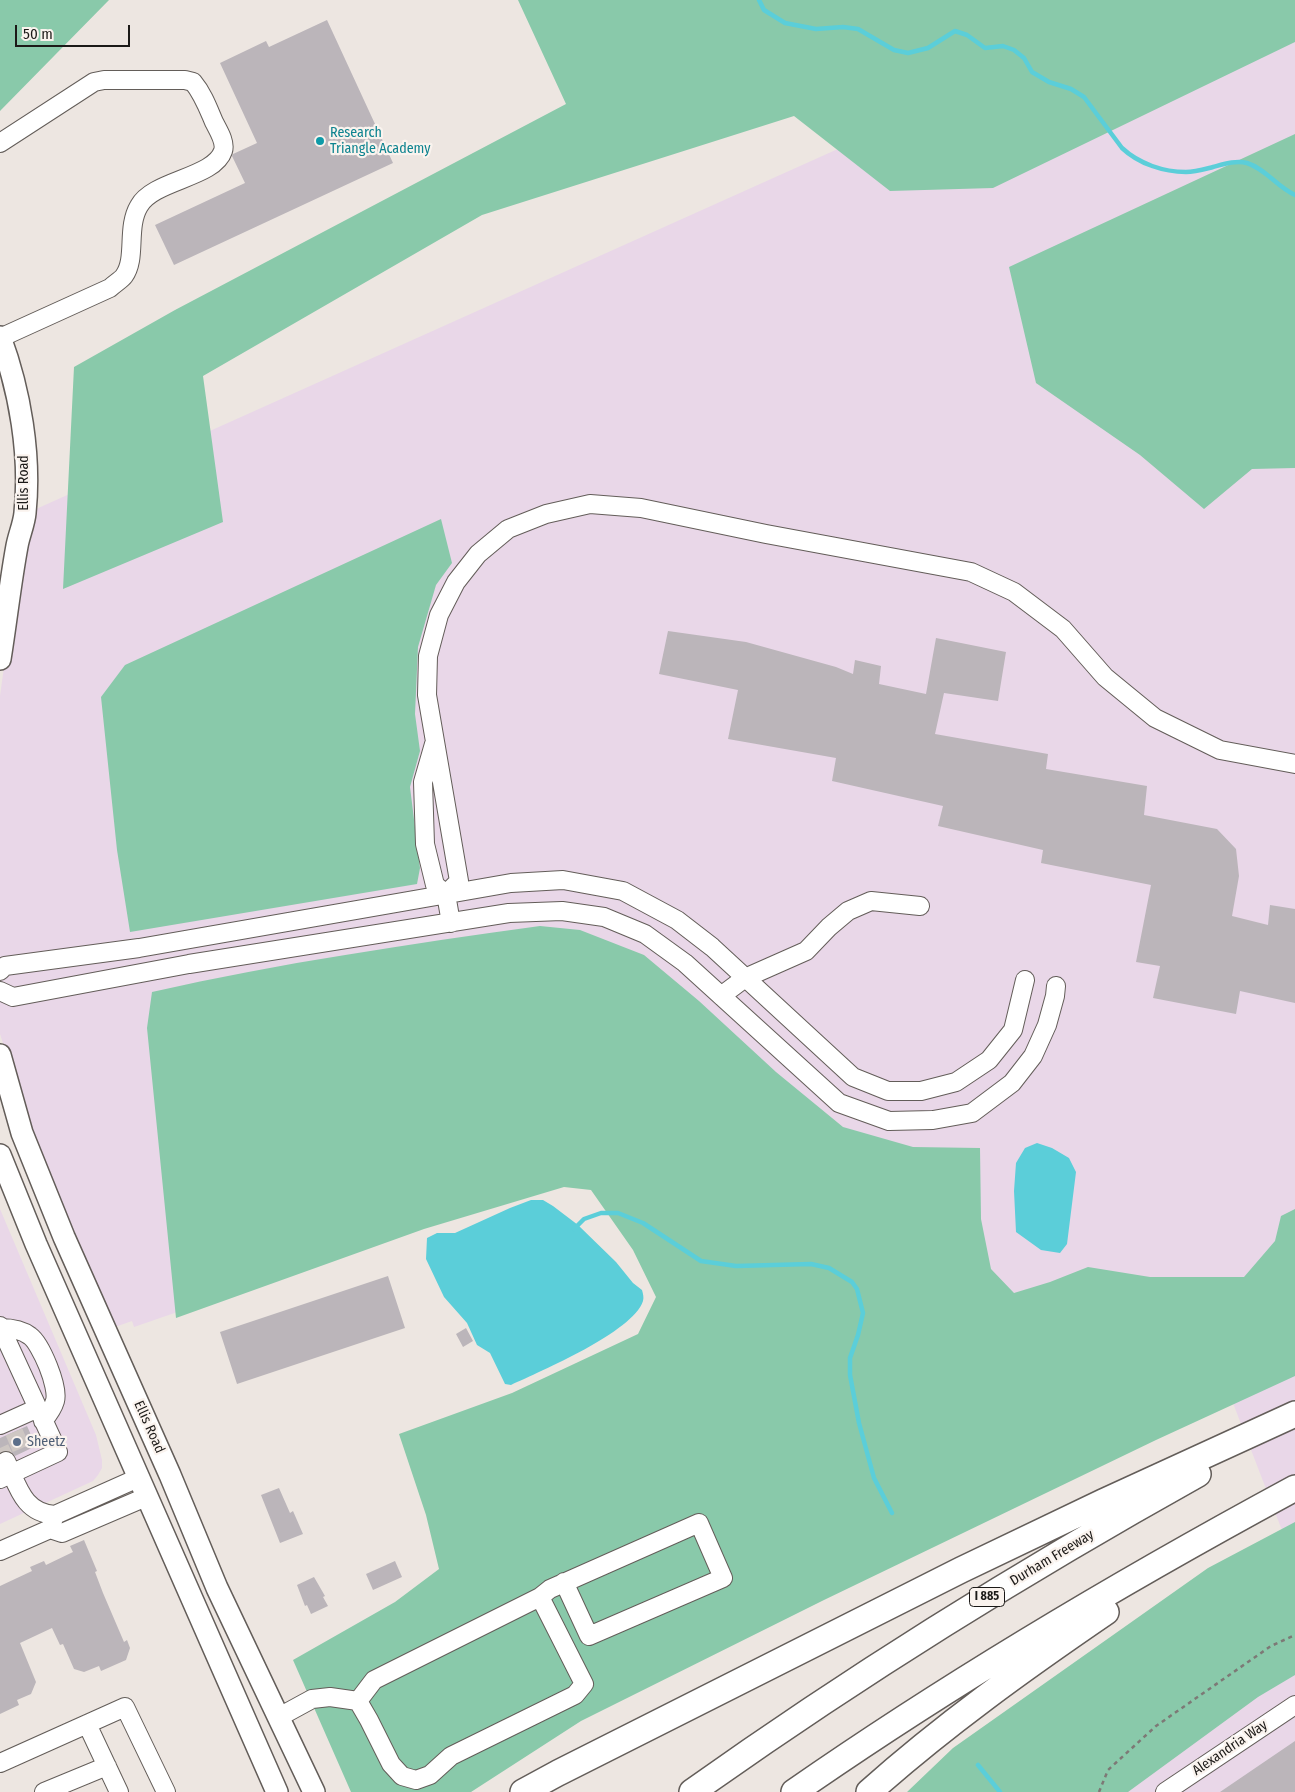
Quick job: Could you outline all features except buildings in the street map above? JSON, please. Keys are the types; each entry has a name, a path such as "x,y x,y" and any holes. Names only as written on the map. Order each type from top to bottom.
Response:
{"highway":[{"path":"523,1792 960,1570 1102,1502 1295,1414"},
{"name":"Durham Freeway","path":"692,1792 852,1682 964,1611 1153,1499 1295,1422"},
{"path":"794,1792 891,1726 962,1681 1109,1592 1295,1488"},
{"path":"869,1792 932,1738 991,1693 1063,1641 1254,1510"}],"main road":[{"name":"Ellis Road","path":"0,338 10,368 23,436 26,486 25,514 18,545 0,659"},
{"name":"Ellis Road","path":"0,1055 22,1133 64,1237 170,1475 217,1588 314,1792"},
{"path":"0,1155 36,1244 142,1488 277,1792"},
{"path":"80,1344 97,1352 132,1423 151,1456 170,1475"},
{"path":"142,1488 159,1494 201,1574 217,1588"}],"street":[{"path":"0,143 94,82 104,80 185,80 194,82 201,93 222,140 223,150 217,161 148,194 139,206 131,228 131,259 124,276 110,288 0,338"},
{"path":"446,894 459,881 427,695 428,656 439,615 456,582 478,554 508,529 546,514 590,504 641,508 766,534 971,572 1014,592 1063,629 1105,678 1155,718 1220,750 1295,764"},
{"path":"435,740 423,782 425,844 435,885 446,894 451,923"},
{"path":"0,971 6,966 139,948 511,883 563,880 623,891 677,920 712,947 854,1077 888,1091 921,1091 956,1082 989,1060 1013,1030 1025,980"},
{"path":"720,996 746,978 806,951 829,927 848,911 871,901 920,906"},
{"path":"0,992 12,997 190,964 509,914 562,911 604,917 645,934 684,963 839,1103 890,1121 933,1120 972,1113 1012,1083 1033,1056 1047,1025 1056,986"},
{"path":"184,940 190,964"},
{"path":"0,1327 22,1332 33,1339 54,1381 56,1398 53,1408 7,1426"},
{"path":"0,1327 58,1452 26,1459 6,1471 28,1504 44,1514 52,1522"},
{"path":"0,1551 52,1522 142,1488"},
{"path":"358,1701 374,1680 540,1597 550,1588 699,1523 723,1578 589,1636 564,1582"},
{"path":"358,1701 391,1764 402,1776 416,1780 430,1774 451,1756 575,1695 584,1684 540,1597"},
{"path":"279,1716 312,1699 330,1697 358,1701"},
{"name":"Alexandria Way","path":"1165,1792 1295,1705"},
{"path":"0,1763 125,1707 166,1792"},
{"path":"87,1724 119,1792"},
{"path":"44,1792 107,1766"}],"path":[{"path":"1099,1792 1108,1770 1156,1726 1271,1646 1295,1635"}],"shaded area":[{"path":"1295,0 1295,1564 1221,1372 937,1496 754,1113 134,1327 132,1321 115,1327 31,1129 0,1034 0,696 25,514 898,122"},
{"path":"0,1209 96,1435 102,1468 93,1481 0,1524"},
{"path":"1295,1624 1295,1792 1008,1792"}],"green space":[{"path":"0,0 109,0 0,111"},
{"path":"518,0 1295,0 1295,42 993,188 890,191 794,116 482,215 203,376 223,522 63,589 74,367 175,310 566,104"},
{"path":"1295,134 1295,468 1252,469 1204,509 1140,455 1036,383 1009,267"},
{"path":"441,519 452,563 436,585 418,647 415,714 420,751 410,787 420,868 417,884 130,932 117,850 101,697 125,665"},
{"path":"540,926 580,930 644,955 699,1001 776,1072 843,1127 913,1147 980,1148 981,1219 991,1269 1014,1293 1050,1282 1088,1267 1150,1277 1244,1277 1275,1241 1281,1216 1295,1209 1295,1376 1156,1440 824,1600 581,1721 471,1792 351,1792 293,1660 395,1602 439,1569 426,1515 399,1434 512,1393 638,1334 656,1297 633,1250 591,1190 564,1187 424,1229 176,1318 147,1028 152,992 297,963"},
{"path":"1295,1522 1295,1675 1258,1697 1128,1792 907,1792 953,1748 1208,1568"}],"water":[{"path":"1037,1143 1052,1148 1069,1158 1076,1172 1067,1244 1060,1253 1041,1250 1016,1232 1014,1191 1016,1163 1025,1148"},
{"path":"531,1200 543,1200 578,1225 616,1262 633,1283 642,1290 643,1301 636,1313 605,1338 511,1385 505,1384 490,1353 477,1345 467,1323 444,1297 426,1259 427,1238 437,1233 455,1233"}],"waterway":[{"path":"759,0 764,10 785,23 816,29 843,27 858,29 894,50 908,53 928,48 955,31 967,35 985,48 1003,46 1014,50 1024,58 1032,72 1049,82 1071,89 1084,97 1122,148 1144,163 1161,169 1186,172 1230,163 1247,163 1260,169 1295,195"},
{"path":"574,1229 584,1219 601,1213 618,1213 643,1223 701,1261 736,1266 811,1264 829,1268 852,1282 857,1289 863,1313 850,1358 850,1375 859,1423 874,1478 892,1513"},
{"path":"978,1765 1000,1792"}],"tunnel":[{"path":"14,1432 23,1453"},
{"path":"0,1448 6,1461"}],"place":[{"name":"Research Triangle Academy","path":"320,141"},
{"name":"Sheetz","path":"17,1442"}]}
